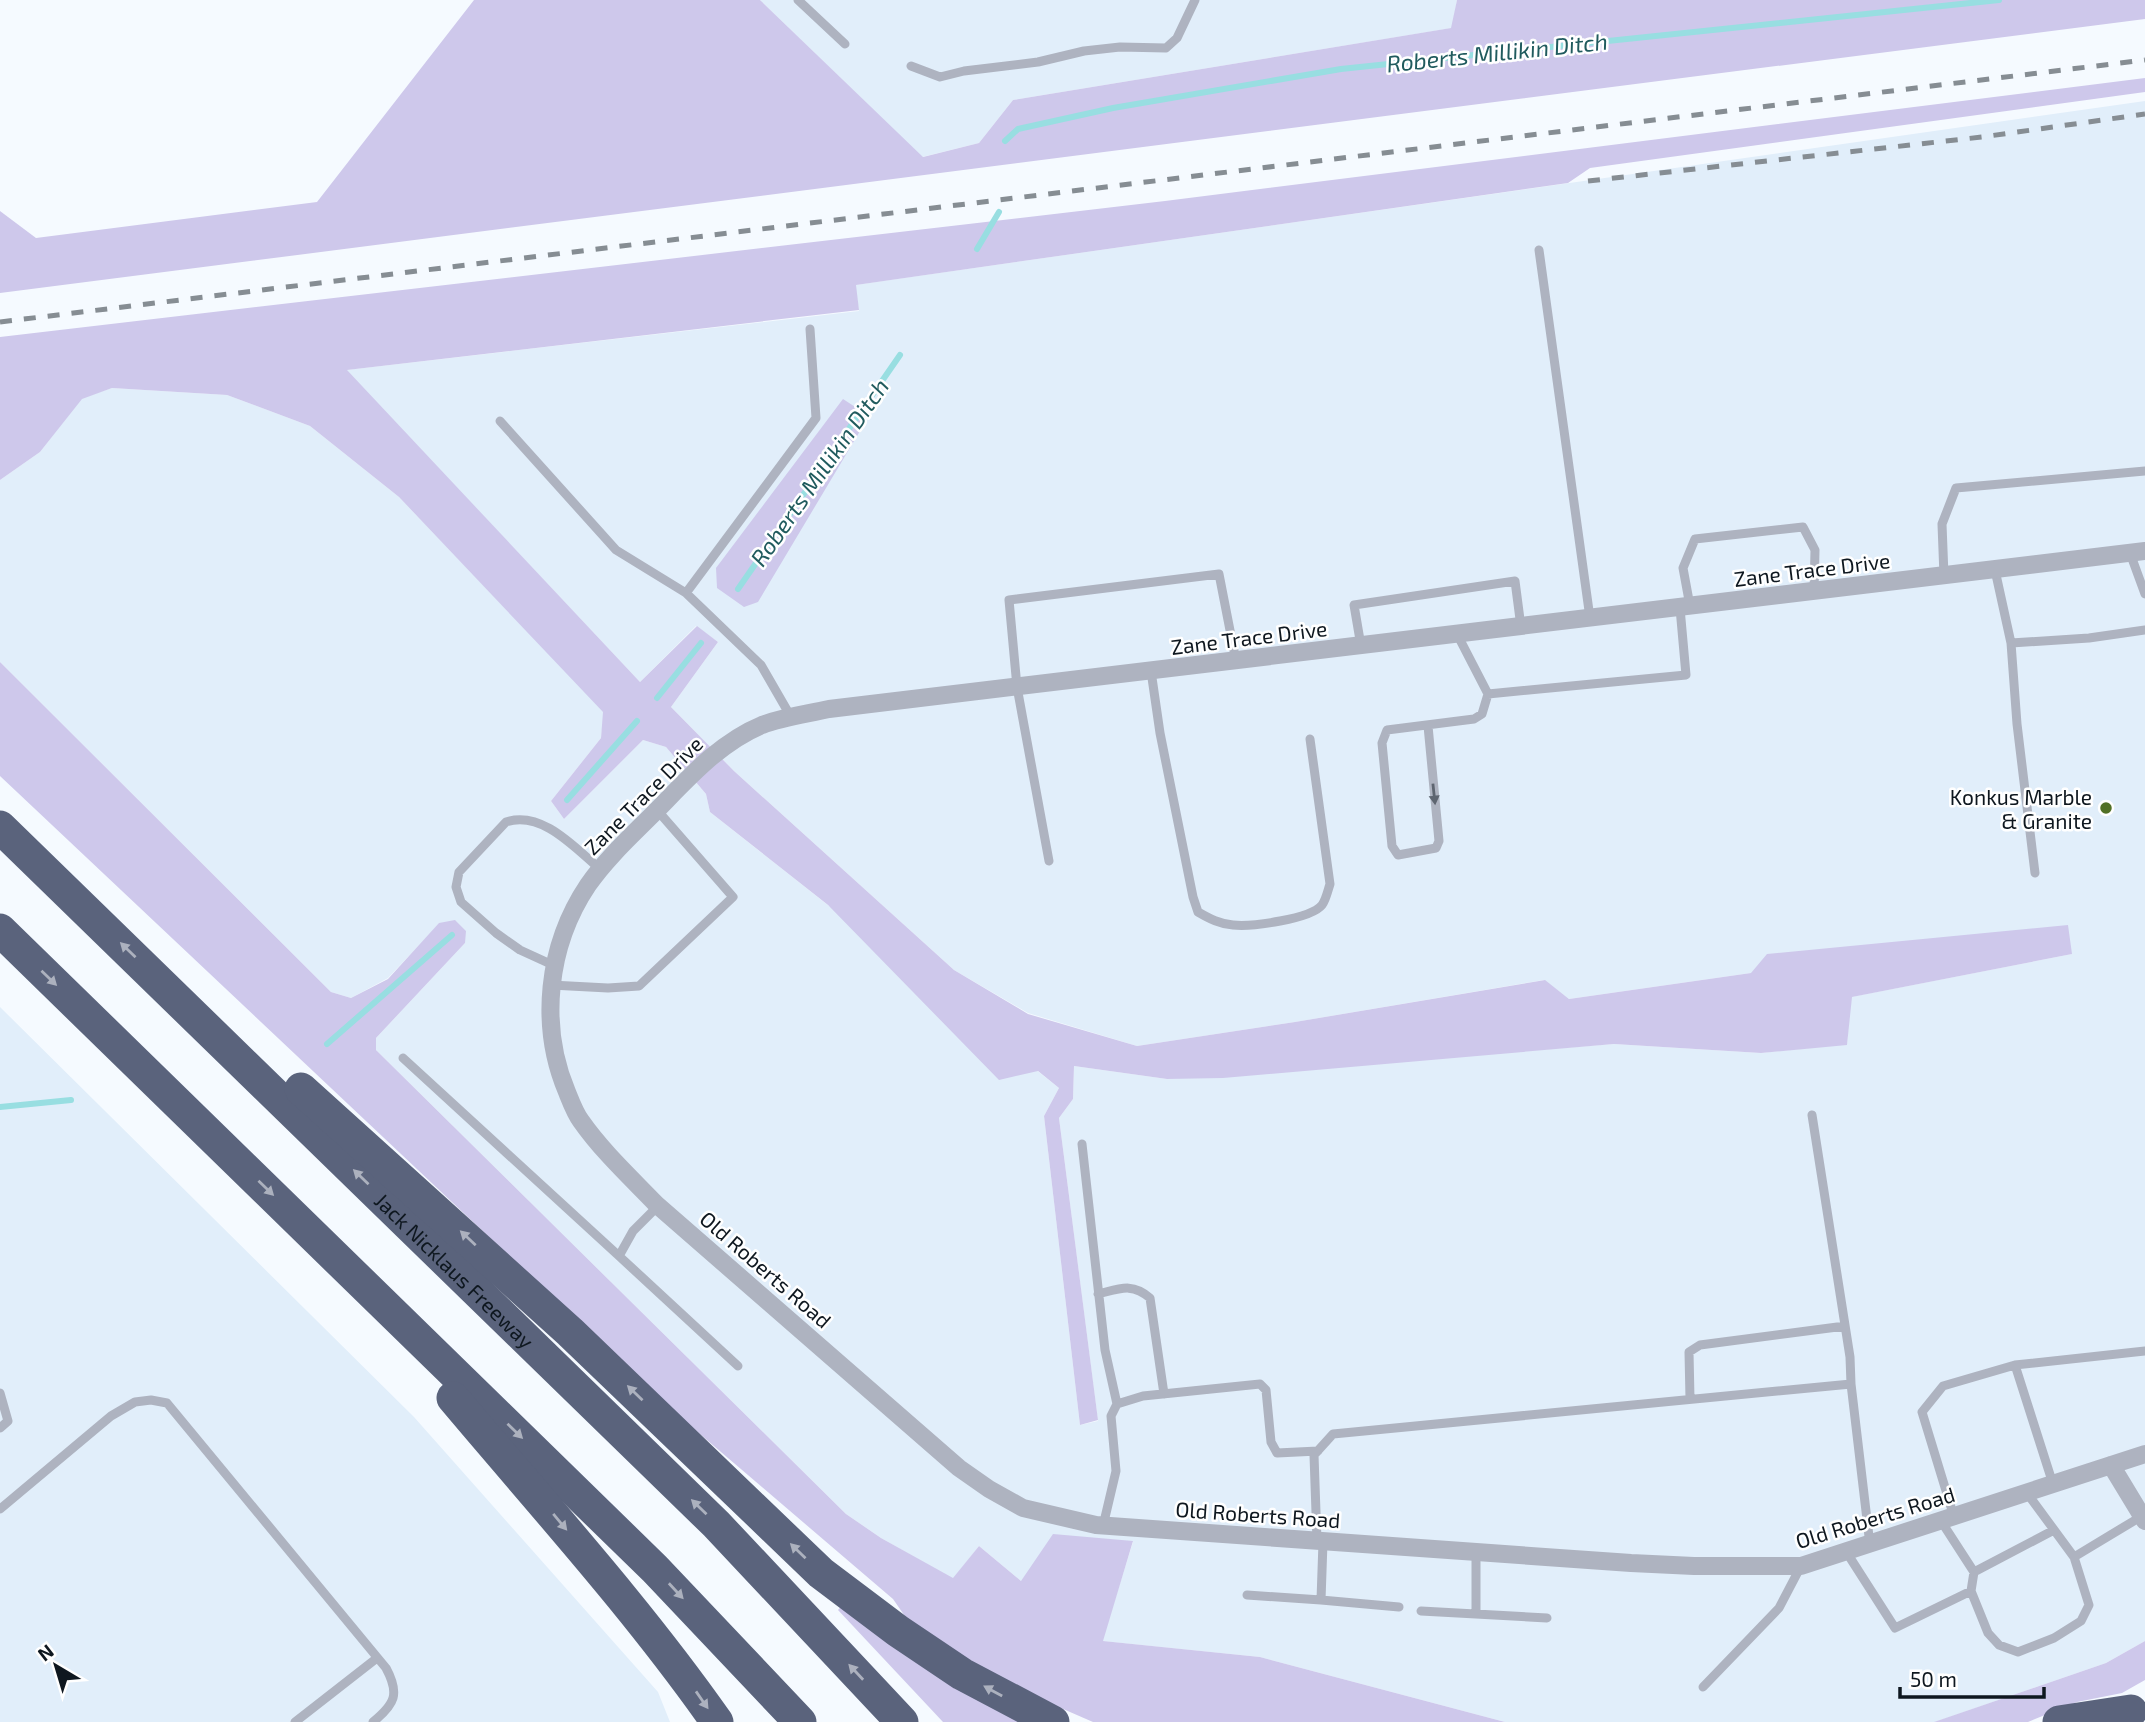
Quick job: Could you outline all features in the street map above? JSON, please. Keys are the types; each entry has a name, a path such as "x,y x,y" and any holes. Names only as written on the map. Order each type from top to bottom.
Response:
{"highway":[{"name":"Jack Nicklaus Freeway","path":"0,827 716,1524 902,1722"},
{"path":"0,930 655,1569 800,1722"},
{"path":"155,976 279,1070 449,1220 580,1341 821,1573 962,1674 1053,1722"},
{"path":"326,1246 623,1597 683,1672 717,1722"},
{"path":"2059,1722 2131,1711"}],"street":[{"name":"Zane Trace Drive","path":"553,1045 551,985 563,934 575,906 600,869 657,810 719,751 763,725 830,709 2137,552"},
{"name":"Old Roberts Road","path":"553,1045 558,1069 579,1119 616,1163 658,1206 960,1468 989,1489 1023,1508 1102,1526 1682,1566 1801,1566 2145,1454"},
{"path":"2111,1465 2143,1519"}],"lane":[{"path":"798,0 845,44"},
{"path":"911,66 940,77 964,71 1038,62 1084,51 1119,47 1166,48 1177,38 1195,0"},
{"path":"1539,250 1590,618"},
{"path":"687,593 816,418 810,329"},
{"path":"500,422 616,550 687,593 761,665 791,717"},
{"path":"1944,576 1942,524 1956,488 2145,471"},
{"path":"1488,694 1686,675 1683,568 1695,539 1803,527 1815,550 1814,592"},
{"path":"2137,552 2145,594"},
{"path":"1994,569 2011,643 2017,724 2035,873"},
{"path":"1049,861 1017,687 1009,600 1219,573 1236,661"},
{"path":"1361,646 1354,605 1515,581 1521,627"},
{"path":"2011,643 2089,638 2145,630"},
{"path":"1428,726 1439,841 1436,848 1398,855 1392,846 1382,743 1387,730 1474,719 1482,714 1488,694 1457,634"},
{"path":"1151,671 1160,733 1193,897 1198,912 1215,922 1236,926 1265,923 1308,915 1322,905 1330,884 1310,739"},
{"path":"551,985 608,988 639,986 733,897 657,810"},
{"path":"555,966 520,950 461,902 456,887 459,872 506,822 513,819 539,824 560,835 600,869"},
{"path":"403,1058 738,1366"},
{"path":"1812,1115 1845,1326 1870,1545"},
{"path":"1082,1144 1105,1350 1117,1404 1111,1416 1116,1471 1102,1526"},
{"path":"619,1256 633,1231 658,1206"},
{"path":"1098,1294 1130,1287 1141,1290 1150,1298 1164,1394"},
{"path":"1690,1399 1689,1352 1700,1345 1845,1326"},
{"path":"2027,1493 2074,1557 2089,1605 2081,1621 2054,1639 2018,1652 1999,1645 1988,1633 1970,1591 1974,1572 1947,1519 1922,1412 1943,1386 2015,1365 2145,1350"},
{"path":"2015,1365 2053,1484"},
{"path":"1117,1404 1143,1396 1260,1384 1266,1390 1271,1442 1278,1453 1318,1451"},
{"path":"1321,1600 1314,1455 1333,1434 1851,1384"},
{"path":"0,1393 8,1421 0,1428"},
{"path":"0,1508 111,1416 135,1402 167,1402 377,1658 395,1685 393,1700 373,1722"},
{"path":"2074,1557 2143,1519"},
{"path":"1974,1572 2054,1530"},
{"path":"1476,1552 1476,1613"},
{"path":"1847,1553 1895,1628 1970,1591"},
{"path":"1703,1687 1779,1608 1801,1566"},
{"path":"1247,1595 1399,1607"},
{"path":"1421,1611 1547,1618"},
{"path":"295,1722 377,1658"}],"shaded area":[{"path":"474,0 760,0 923,157 979,143 1013,100 1451,28 1457,0 2145,0 2145,19 0,293 0,211 36,238 317,202"},
{"path":"760,0 1457,0 1452,28 1013,100 979,143 922,157"},
{"path":"2145,78 2145,92 1590,168 1568,183 856,285 859,310 347,370 640,682 697,626 718,642 671,707 734,771 954,970 1028,1014 1137,1046 1545,980 1569,999 1751,973 1767,954 2068,925 2072,954 1852,997 1847,1045 1761,1053 1614,1044 1223,1078 1167,1079 1074,1066 1073,1099 1059,1118 1098,1420 1080,1425 1044,1116 1059,1088 1038,1071 999,1080 828,905 710,812 706,794 666,747 643,740 564,819 551,801 601,738 603,712 399,497 310,426 227,395 112,388 82,399 40,452 0,480 0,337 1165,201"},
{"path":"2145,101 2145,1641 2106,1663 1935,1722 1505,1722 1260,1657 1102,1641 1133,1542 1021,1581 979,1546 953,1579 881,1538 846,1514 376,1050 376,1038 465,943 439,924 388,978 351,998 331,992 0,662 0,480 40,452 82,398 112,388 227,395 310,426 399,497 604,712 601,738 551,801 564,819 643,740 666,747 706,794 710,812 1059,1088 1044,1116 1080,1425 1098,1421 1059,1118 1073,1099 1074,1066 1167,1079 1614,1044 1761,1053 1847,1044 1851,997 2072,954 1751,973 1569,999 1544,980 1137,1046 1028,1013 954,970 734,771 671,707 718,642 696,626 640,682 346,370 859,311 855,285"},
{"path":"843,399 869,416 758,602 744,607 717,588 716,568"},
{"path":"0,662 331,992 351,998 388,979 439,923 455,920 466,931 465,943 376,1038 376,1050 846,1514 881,1538 953,1578 979,1546 1021,1581 1053,1534 1133,1541 1103,1641 1260,1657 1505,1722 1093,1722 987,1672 909,1622 893,1599 680,1417 0,776"},
{"path":"0,1007 414,1417 658,1692 670,1722 0,1722"},
{"path":"843,1604 1023,1722 943,1722 838,1610"},
{"path":"2145,1641 2145,1680 2122,1693 2077,1702 2028,1722 1934,1722 2106,1663"}],"waterway":[{"name":"Roberts Millikin Ditch","path":"1005,141 1018,129 1113,108 1341,69 1999,0"},
{"name":"Roberts Millikin Ditch","path":"977,249 999,212"},
{"name":"Roberts Millikin Ditch","path":"738,589 900,355"},
{"name":"Roberts Millikin Ditch","path":"657,698 701,643"},
{"name":"Roberts Millikin Ditch","path":"567,800 637,721"},
{"name":"Roberts Millikin Ditch","path":"327,1044 452,935"},
{"name":"Roberts Millikin Ditch","path":"0,1107 71,1100"}],"railway":[{"path":"0,322 2145,60"},
{"path":"1588,181 1982,137 2145,114"}],"place":[{"name":"Konkus Marble & Granite","path":"2106,808"}]}
